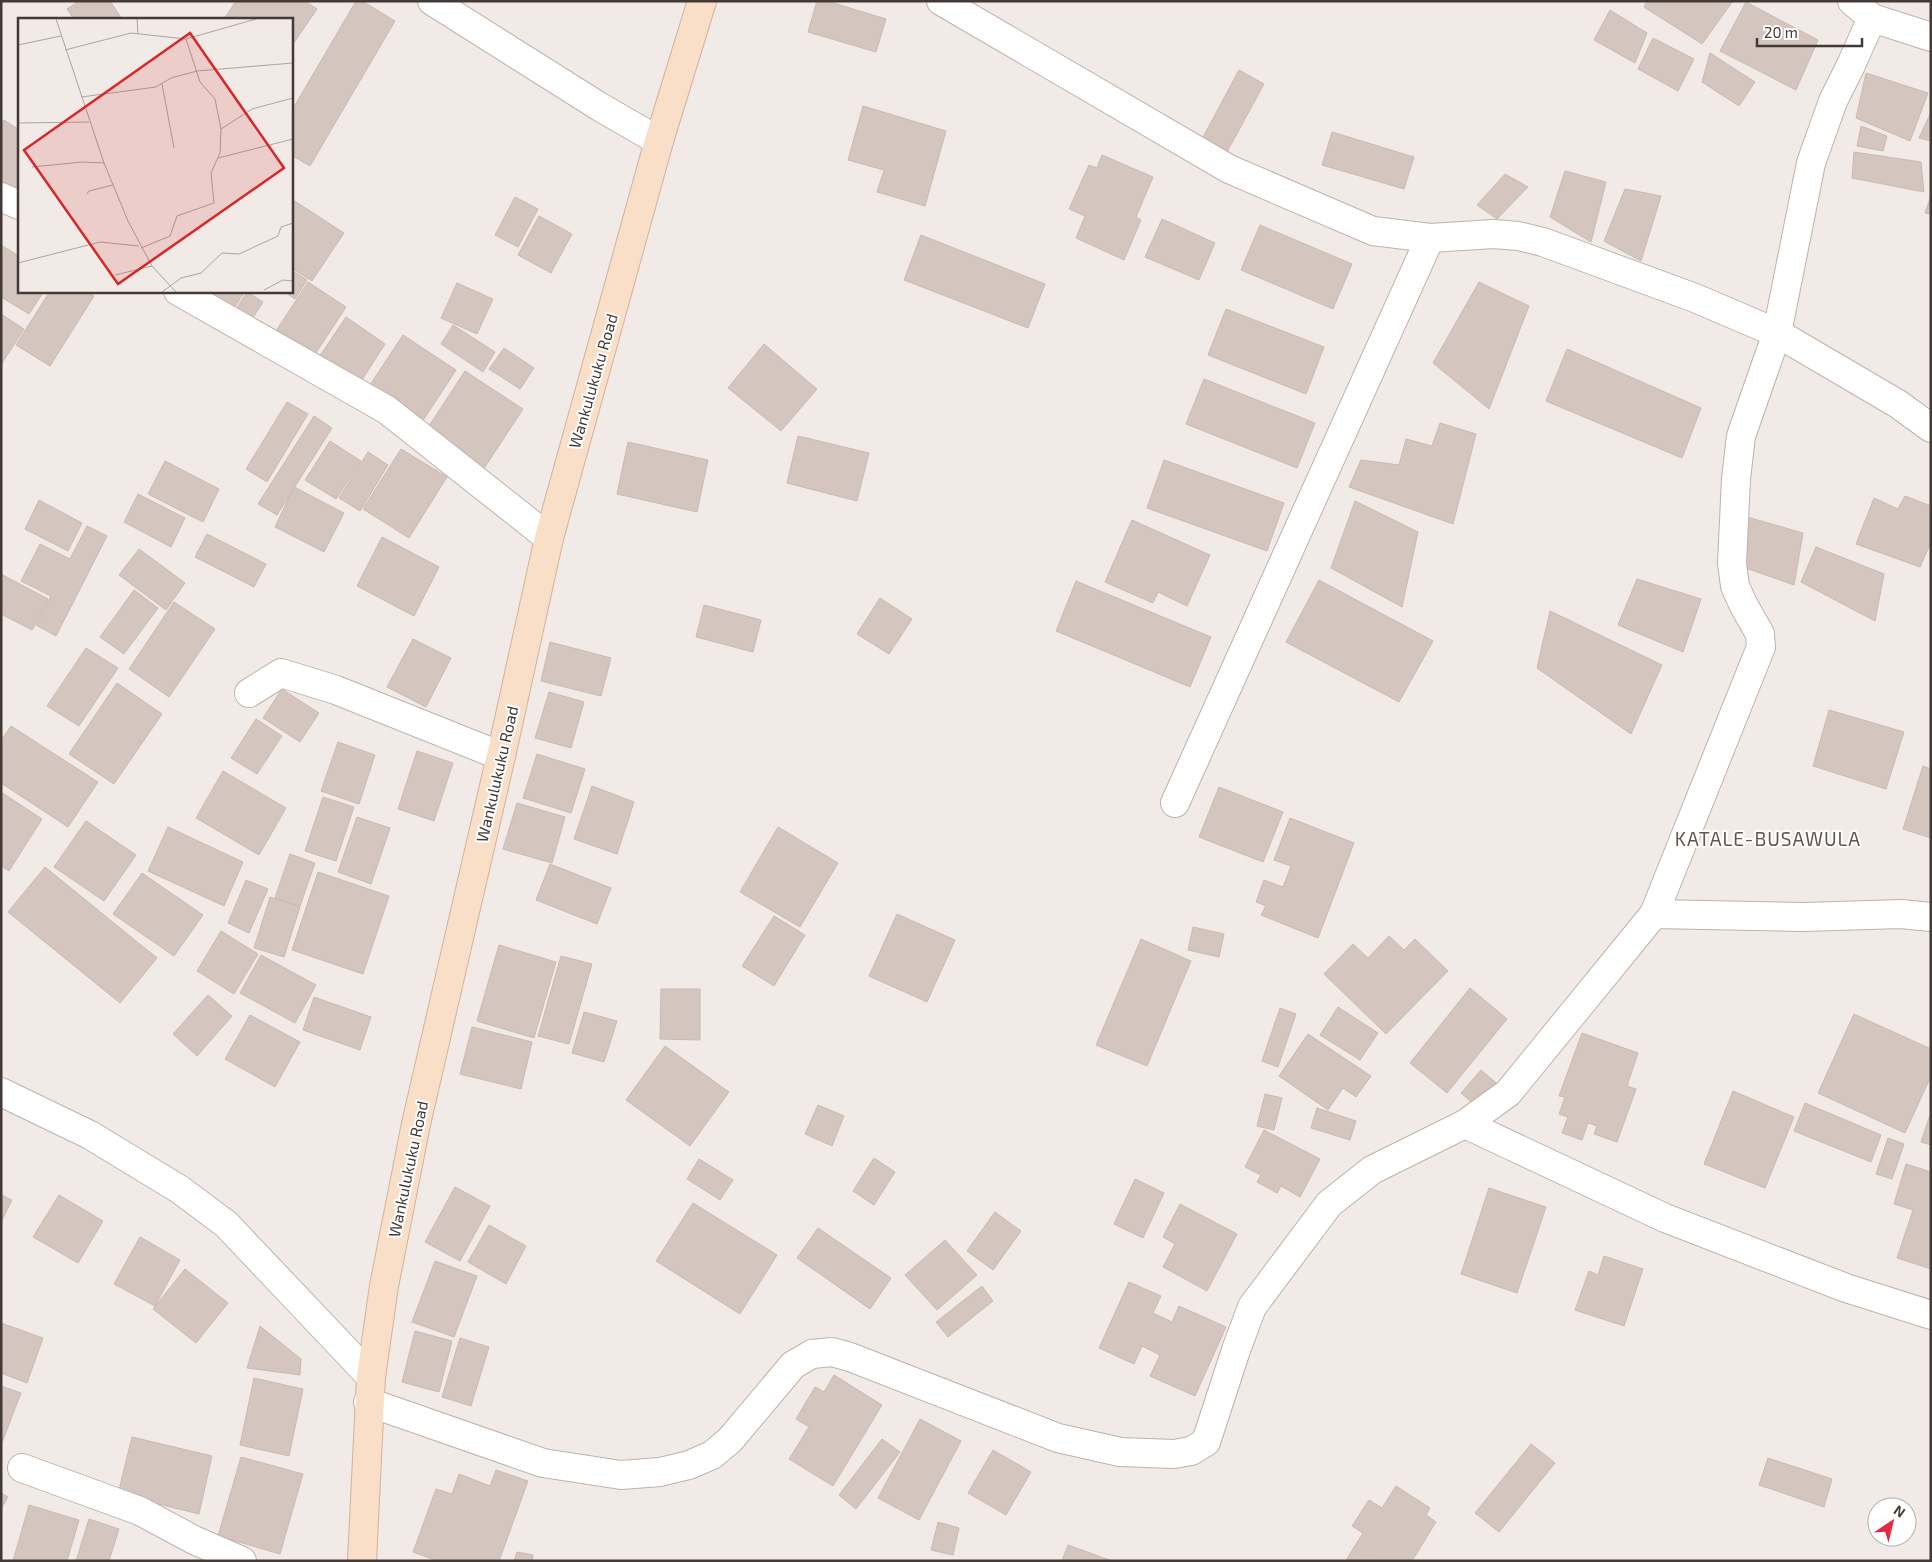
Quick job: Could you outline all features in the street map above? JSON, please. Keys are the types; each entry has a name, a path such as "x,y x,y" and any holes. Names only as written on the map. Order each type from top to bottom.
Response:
{"main road":[{"name":"Wankulukuku Road","path":"362,1561 370,1389 384,1286 414,1133 549,538 659,141 702,1"}],"street":[{"path":"432,1 592,102 659,141"},
{"path":"941,1 1229,169 1374,230 1430,238 1494,234 1518,236 1543,242 1695,298 1777,333 1898,404 1931,428"},
{"path":"1,1092 90,1135 179,1189 226,1224 370,1389 543,1463 622,1476 660,1472 689,1465 712,1455 730,1440 793,1365 812,1354 832,1352 1058,1438 1120,1452 1174,1454 1191,1451 1206,1442 1252,1307 1329,1204 1372,1170 1465,1124 1508,1093 1654,914 1761,647 1760,634 1735,586 1732,563 1736,479 1741,436 1777,333 1811,163 1833,101 1851,65 1862,10 1931,37"},
{"path":"1,197 18,205"},
{"path":"1175,803 1430,238"},
{"path":"180,292 387,410 549,538"},
{"path":"248,693 281,673 336,690 501,756"},
{"path":"1654,914 1804,917 1901,914 1931,917"},
{"path":"1465,1124 1665,1218 1846,1288 1931,1315"},
{"path":"22,1468 140,1512 194,1540 242,1561"}],"building":[{"path":"79,1 110,1 121,18 73,18 67,9"},
{"path":"236,1 305,1 317,9 292,46 292,18 225,18"},
{"path":"356,1 362,1 395,21 310,166 292,156 292,110"},
{"path":"817,1 827,1 886,19 876,52 808,32"},
{"path":"1647,1 1733,1 1702,44 1644,7"},
{"path":"1746,2 1818,40 1796,90 1720,51"},
{"path":"1610,10 1647,33 1635,63 1594,40"},
{"path":"1653,38 1694,59 1678,91 1638,69"},
{"path":"1710,53 1755,82 1739,106 1702,82"},
{"path":"1239,70 1264,84 1227,152 1202,139"},
{"path":"1866,73 1928,93 1910,141 1856,118"},
{"path":"863,106 946,131 925,206 877,192 884,170 848,160"},
{"path":"1931,112 1931,141 1919,138"},
{"path":"4,120 18,129 18,190 1,180 1,124"},
{"path":"1861,126 1887,136 1883,151 1857,146"},
{"path":"1332,132 1414,157 1404,189 1322,165"},
{"path":"1854,152 1921,162 1924,192 1852,178"},
{"path":"1102,155 1153,177 1136,217 1141,220 1124,260 1076,238 1085,216 1069,209 1089,165 1097,168"},
{"path":"1565,171 1606,182 1591,242 1550,217"},
{"path":"1505,174 1528,187 1497,219 1477,205"},
{"path":"1625,189 1661,196 1641,261 1604,241"},
{"path":"1931,196 1931,214 1925,213"},
{"path":"515,197 538,209 518,247 495,235"},
{"path":"292,201 344,233 312,281 292,269"},
{"path":"539,216 572,234 551,273 518,255"},
{"path":"1162,219 1215,243 1199,280 1145,257"},
{"path":"1260,225 1352,264 1333,309 1241,270"},
{"path":"921,235 1045,284 1028,328 904,280"},
{"path":"1,245 18,255 18,292 43,292 29,314 1,297"},
{"path":"292,271 307,280 295,299 284,292 292,292"},
{"path":"308,282 346,307 310,362 272,337"},
{"path":"1479,282 1529,306 1489,409 1433,363"},
{"path":"457,283 493,299 477,334 441,318"},
{"path":"49,292 88,292 94,296 50,366 16,345"},
{"path":"214,292 244,292 228,318 207,304"},
{"path":"247,292 263,302 247,327 231,317"},
{"path":"1226,309 1324,347 1306,394 1208,355"},
{"path":"1,314 24,329 1,365"},
{"path":"346,317 385,344 356,389 315,363"},
{"path":"453,325 495,352 483,372 441,344"},
{"path":"403,335 456,370 424,419 370,385"},
{"path":"764,344 817,389 781,431 728,388"},
{"path":"504,348 534,368 520,389 489,369"},
{"path":"1567,349 1701,408 1682,458 1546,401"},
{"path":"465,371 523,409 481,473 423,435"},
{"path":"1204,379 1315,423 1297,468 1186,424"},
{"path":"287,402 308,414 267,482 246,469"},
{"path":"314,416 332,428 277,515 258,504"},
{"path":"1440,423 1476,434 1453,524 1349,487 1361,460 1399,465 1406,439 1432,446"},
{"path":"798,436 869,453 857,501 787,483"},
{"path":"330,441 361,461 336,499 305,480"},
{"path":"628,442 708,460 697,512 617,494"},
{"path":"401,449 447,477 409,538 363,509"},
{"path":"368,452 388,465 360,511 339,498"},
{"path":"1164,460 1284,503 1267,551 1147,508"},
{"path":"165,461 219,489 203,522 148,494"},
{"path":"294,487 344,513 324,552 275,527"},
{"path":"138,494 185,518 171,547 124,522"},
{"path":"1905,496 1931,506 1931,542 1920,567 1856,544 1874,498 1898,509"},
{"path":"39,500 82,523 68,551 25,529"},
{"path":"1355,501 1418,532 1402,607 1331,568"},
{"path":"1740,515 1803,533 1794,585 1737,565"},
{"path":"1132,520 1210,555 1187,606 1158,592 1153,603 1105,582"},
{"path":"87,526 107,536 56,636 36,625 51,596 21,581 40,544 70,559"},
{"path":"207,534 266,564 254,587 195,557"},
{"path":"382,537 439,567 414,616 357,586"},
{"path":"1816,547 1884,574 1875,621 1801,582"},
{"path":"139,549 185,583 166,610 119,575"},
{"path":"1,574 48,599 32,630 1,614"},
{"path":"1637,579 1701,599 1683,652 1618,625"},
{"path":"1319,580 1433,641 1399,702 1286,642"},
{"path":"1076,581 1211,637 1190,687 1056,631"},
{"path":"134,590 158,608 124,654 100,637"},
{"path":"880,598 912,619 889,654 857,634"},
{"path":"174,602 215,629 169,697 129,669"},
{"path":"704,605 761,620 753,652 696,637"},
{"path":"1550,611 1662,665 1631,734 1537,668"},
{"path":"413,639 451,658 426,707 387,687"},
{"path":"550,642 611,658 601,696 541,681"},
{"path":"86,648 118,668 79,726 47,706"},
{"path":"117,683 162,714 114,784 69,754"},
{"path":"282,689 319,713 300,742 263,718"},
{"path":"549,692 584,702 571,748 535,738"},
{"path":"1829,710 1904,732 1886,789 1813,766"},
{"path":"256,719 282,736 257,774 231,758"},
{"path":"11,726 98,782 68,827 1,783 1,741"},
{"path":"338,742 375,755 359,804 321,791"},
{"path":"417,751 453,763 434,821 398,809"},
{"path":"537,754 585,769 571,813 523,798"},
{"path":"1923,766 1931,769 1931,838 1903,829"},
{"path":"223,771 286,808 259,855 196,818"},
{"path":"592,786 634,802 617,854 574,839"},
{"path":"1219,787 1283,812 1263,862 1199,837"},
{"path":"1,792 42,819 9,871 1,866"},
{"path":"323,797 354,807 336,861 305,851"},
{"path":"517,803 565,817 552,863 503,849"},
{"path":"357,817 390,828 371,884 338,872"},
{"path":"1290,818 1354,843 1318,938 1261,915 1266,906 1256,902 1264,880 1283,887 1291,866 1274,860"},
{"path":"86,821 136,855 104,901 54,867"},
{"path":"168,827 243,862 224,906 148,871"},
{"path":"778,827 838,863 800,927 740,892"},
{"path":"290,854 315,863 300,906 275,898"},
{"path":"550,864 611,888 597,924 536,900"},
{"path":"45,867 157,958 120,1003 8,912"},
{"path":"318,872 389,896 363,974 292,950"},
{"path":"142,873 203,915 174,956 113,914"},
{"path":"246,880 268,889 249,933 228,923"},
{"path":"270,897 300,907 284,957 254,948"},
{"path":"897,914 955,940 927,1002 869,976"},
{"path":"774,916 805,935 774,986 742,966"},
{"path":"1193,927 1224,934 1219,957 1188,950"},
{"path":"221,931 258,954 234,994 197,971"},
{"path":"1389,936 1404,950 1415,939 1448,971 1386,1034 1324,974 1353,944 1368,958"},
{"path":"1141,939 1191,961 1147,1066 1096,1045"},
{"path":"499,945 556,962 534,1038 477,1021"},
{"path":"261,955 316,985 295,1023 240,993"},
{"path":"561,956 592,964 569,1044 538,1036"},
{"path":"1470,988 1507,1019 1447,1093 1410,1063"},
{"path":"661,989 700,989 700,1040 660,1039"},
{"path":"208,995 232,1016 197,1056 173,1034"},
{"path":"314,997 371,1017 360,1050 303,1030"},
{"path":"1338,1007 1378,1033 1360,1060 1320,1035"},
{"path":"1280,1008 1296,1014 1278,1067 1262,1061"},
{"path":"584,1012 617,1021 604,1062 572,1053"},
{"path":"1854,1014 1931,1049 1931,1076 1905,1133 1818,1093"},
{"path":"250,1015 300,1042 275,1087 225,1059"},
{"path":"472,1027 532,1042 521,1089 460,1074"},
{"path":"1582,1033 1638,1053 1627,1086 1636,1089 1617,1142 1594,1134 1597,1126 1588,1123 1582,1140 1562,1133 1568,1117 1559,1114 1565,1097 1559,1096"},
{"path":"1308,1034 1371,1076 1356,1097 1343,1088 1328,1110 1279,1076"},
{"path":"665,1046 729,1092 690,1146 626,1100"},
{"path":"1481,1070 1501,1087 1481,1110 1461,1093"},
{"path":"1733,1091 1794,1117 1765,1188 1704,1164"},
{"path":"1265,1094 1282,1098 1274,1130 1257,1126"},
{"path":"1805,1103 1881,1135 1871,1162 1794,1131"},
{"path":"818,1105 844,1116 832,1146 805,1134"},
{"path":"1317,1108 1356,1121 1350,1140 1311,1128"},
{"path":"1931,1115 1931,1145 1921,1142"},
{"path":"1264,1130 1320,1159 1300,1197 1281,1186 1277,1193 1257,1182 1261,1175 1245,1167"},
{"path":"1888,1138 1904,1144 1892,1179 1876,1174"},
{"path":"874,1158 895,1172 874,1205 853,1191"},
{"path":"699,1159 733,1180 720,1200 687,1179"},
{"path":"1906,1164 1931,1172 1931,1269 1897,1258 1913,1210 1894,1204"},
{"path":"1135,1179 1164,1193 1143,1238 1114,1224"},
{"path":"455,1187 490,1206 460,1261 425,1242"},
{"path":"1489,1188 1546,1207 1517,1293 1461,1274"},
{"path":"1,1195 12,1200 1,1222"},
{"path":"59,1195 103,1221 78,1263 33,1237"},
{"path":"693,1203 777,1255 740,1314 656,1261"},
{"path":"1180,1204 1237,1234 1207,1291 1163,1267 1175,1244 1163,1237"},
{"path":"995,1212 1021,1231 993,1270 967,1251"},
{"path":"489,1225 526,1246 506,1284 468,1262"},
{"path":"818,1228 891,1278 870,1309 797,1258"},
{"path":"140,1237 180,1260 155,1306 114,1284"},
{"path":"945,1240 977,1275 937,1310 905,1275"},
{"path":"1604,1256 1643,1269 1624,1326 1575,1310 1589,1271 1598,1275"},
{"path":"435,1261 477,1276 454,1337 412,1322"},
{"path":"185,1269 228,1303 196,1343 153,1309"},
{"path":"1129,1282 1161,1296 1153,1313 1172,1322 1179,1306 1226,1327 1195,1396 1150,1376 1160,1355 1142,1346 1134,1364 1099,1348"},
{"path":"982,1286 993,1301 948,1337 936,1322"},
{"path":"1,1323 43,1338 27,1383 1,1373"},
{"path":"260,1326 301,1359 300,1375 247,1368"},
{"path":"415,1331 452,1341 439,1392 402,1382"},
{"path":"460,1338 489,1347 471,1406 442,1397"},
{"path":"834,1375 882,1405 833,1486 789,1459 809,1427 796,1419 815,1387 824,1392"},
{"path":"254,1378 303,1389 289,1456 240,1445"},
{"path":"1,1386 21,1393 1,1445"},
{"path":"920,1419 961,1441 919,1520 878,1498"},
{"path":"132,1437 212,1456 199,1514 118,1494"},
{"path":"882,1439 900,1452 856,1509 839,1495"},
{"path":"1531,1444 1555,1463 1499,1532 1475,1513"},
{"path":"993,1450 1031,1472 1006,1515 968,1493"},
{"path":"241,1457 303,1474 280,1554 218,1536"},
{"path":"1768,1458 1832,1479 1824,1507 1759,1485"},
{"path":"496,1470 528,1481 499,1561 438,1561 413,1552 436,1489 452,1494 459,1474 490,1486"},
{"path":"1396,1486 1430,1508 1426,1515 1436,1522 1412,1561 1346,1560 1363,1533 1352,1526 1369,1500 1382,1508"},
{"path":"1,1493 8,1497 1,1509"},
{"path":"29,1505 79,1520 67,1561 13,1561"},
{"path":"89,1519 119,1529 109,1561 76,1561"},
{"path":"938,1522 959,1528 953,1555 931,1550"},
{"path":"1068,1545 1112,1561 1062,1561"},
{"path":"517,1552 533,1555 532,1561 514,1561"}],"district":[{"name":"KATALE-BUSAWULA","path":"1768,839"}]}
